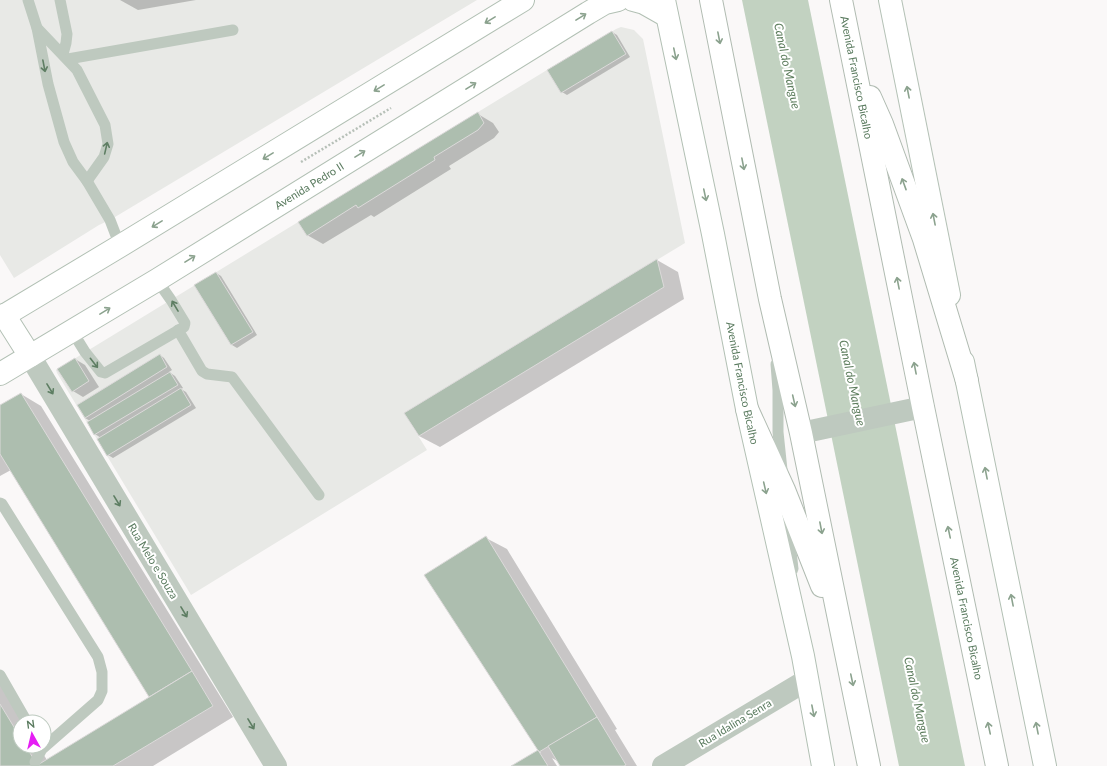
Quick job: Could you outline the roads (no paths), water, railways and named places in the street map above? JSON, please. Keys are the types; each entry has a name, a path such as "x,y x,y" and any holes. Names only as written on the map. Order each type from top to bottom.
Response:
{"main road":[{"path":"30,356 2,316 120,246 523,0"},
{"path":"633,0 665,8"},
{"path":"711,0 770,299 801,433 869,766"},
{"name":"Avenida Francisco Bicalho","path":"841,0 997,766"},
{"path":"890,0 1045,766"},
{"name":"Avenida Pedro II","path":"0,374 157,280 611,1"},
{"name":"Avenida Francisco Bicalho","path":"665,8 714,234 747,409 803,656 823,766"},
{"path":"852,56 882,124 924,239 967,381"},
{"path":"747,409 784,490 844,641"}],"street":[{"name":"Rua Melo e Souza","path":"30,356 276,766"},
{"path":"801,433 923,407"},
{"name":"Rua Idalina Senra","path":"663,766 807,680"}],"lane":[{"path":"28,0 37,28 48,84 64,142 73,162 87,181 110,220 120,246"},
{"path":"60,0 66,34 65,56"},
{"path":"37,28 77,70 105,124 108,144 104,157 87,181"},
{"path":"65,56 233,30"},
{"path":"72,331 85,352 101,372 105,373 178,330 184,326 185,323 157,280"},
{"path":"770,299 778,390 778,432 803,656"},
{"path":"178,330 202,371 207,374 232,377 319,495"},
{"path":"0,503 98,657 102,672 102,691 98,700 52,738"},
{"path":"0,675 22,714"},
{"path":"36,762 39,754"}],"water":[{"name":"Canal do Mangue","path":"742,0 808,0 965,766 899,766"}]}
